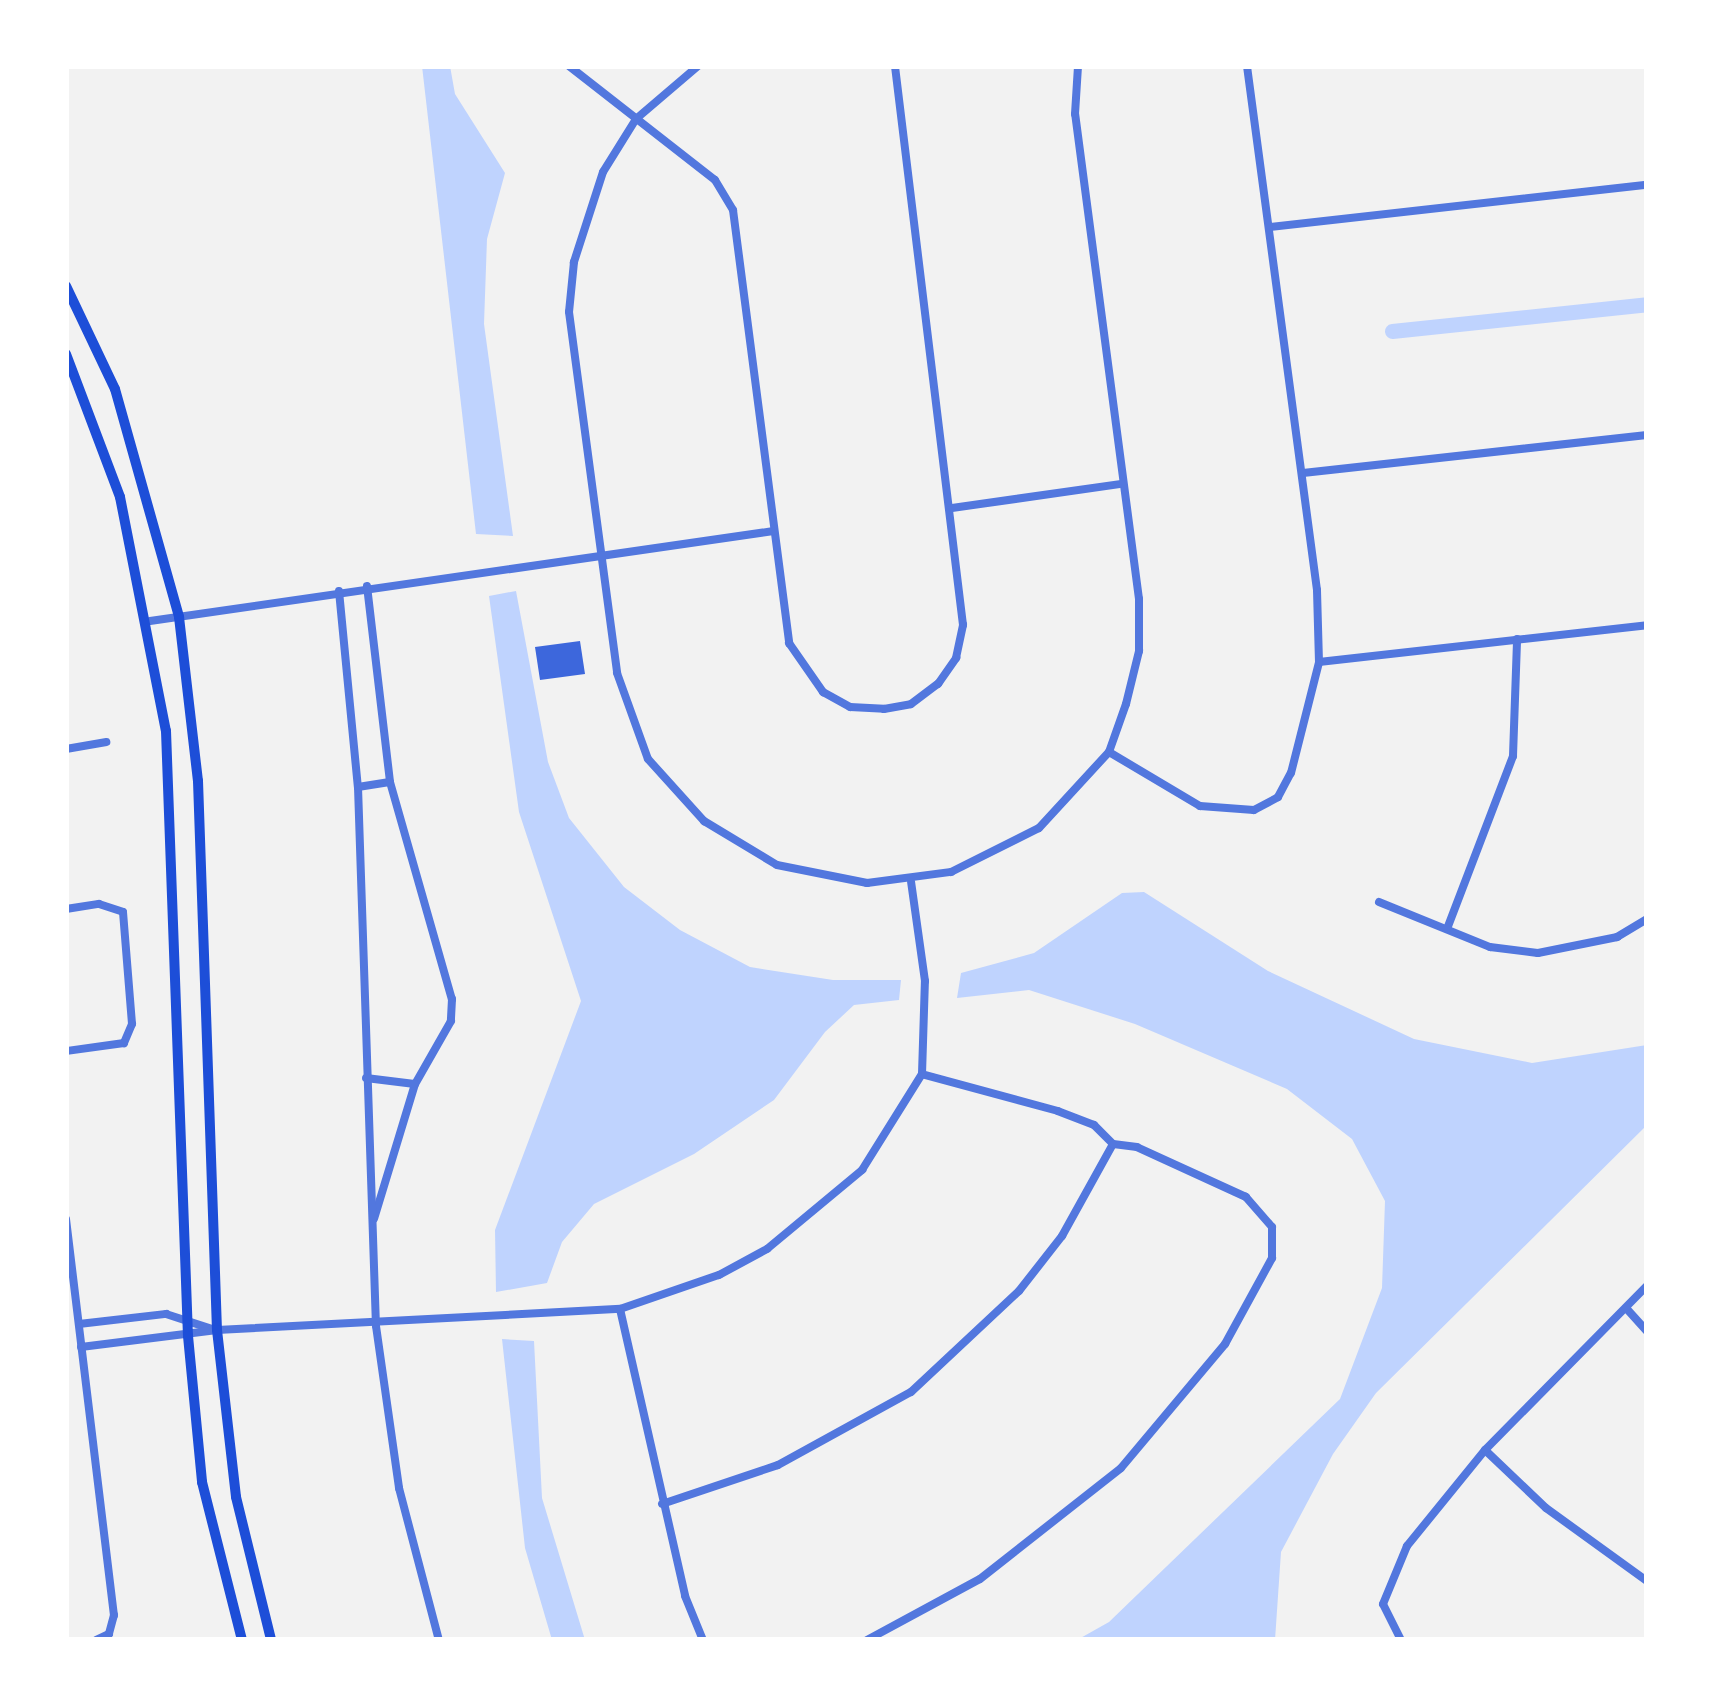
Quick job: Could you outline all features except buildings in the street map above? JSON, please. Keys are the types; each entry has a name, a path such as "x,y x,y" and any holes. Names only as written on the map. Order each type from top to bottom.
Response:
{"main road":[{"path":"66,286 115,389 178,616 197,763 217,1330 236,1497 271,1640"},
{"path":"66,355 120,496 150,621 166,731 188,1336 202,1482 242,1640"}],"street":[{"path":"569,66 715,180 733,210 789,643 802,670 850,707 884,710 911,704 956,658 963,625 895,66"},
{"path":"698,66 636,119 586,212 569,312 600,555 629,720 675,793 737,845 817,878 911,882 1002,853 1077,794 1108,752 1139,651 1139,599 1075,114 1078,66"},
{"path":"1108,752 1200,806 1254,810 1278,796 1291,773 1319,662 1303,473 1246,66"},
{"path":"1270,227 1647,185"},
{"path":"1303,473 1647,435"},
{"path":"952,508 1121,484"},
{"path":"150,621 338,590 775,531"},
{"path":"367,586 390,782 452,999 452,1021 415,1084 372,1226"},
{"path":"338,590 358,787 376,1326 399,1488 439,1640"},
{"path":"1319,662 1647,626"},
{"path":"1447,928 1513,756 1517,639"},
{"path":"66,748 106,742"},
{"path":"358,787 390,782"},
{"path":"81,1347 217,1330 376,1326 620,1309 719,1275 818,1212 898,1124 922,1074 926,981 911,882"},
{"path":"1379,902 1490,947 1538,953 1617,938 1647,920"},
{"path":"66,909 123,912 132,1024 124,1042 66,1051"},
{"path":"867,1640 980,1579 1121,1468 1225,1344 1272,1258 1272,1227 1246,1197 1138,1147 1113,1144 1094,1124 922,1074"},
{"path":"366,1078 415,1084"},
{"path":"662,1504 778,1465 911,1392 1019,1291 1062,1236 1113,1144"},
{"path":"66,1219 114,1616 109,1634 96,1640"},
{"path":"1401,1640 1383,1604 1407,1546 1485,1450 1647,1286"},
{"path":"1626,1308 1647,1331"},
{"path":"620,1309 662,1504 703,1640"},
{"path":"79,1324 187,1318 217,1330"},
{"path":"1485,1450 1560,1518 1647,1581"}],"water":[{"path":"422,66 450,66 455,94 505,173 487,239 484,324 513,536 476,534"},
{"path":"516,591 548,762 569,818 624,887 680,930 750,967 833,980 901,980 899,1000 854,1005 825,1032 774,1100 694,1154 594,1204 562,1242 547,1283 496,1292 495,1230 581,1001 519,812 489,596"},
{"path":"1144,892 1268,971 1414,1039 1532,1063 1647,1045 1647,1125 1376,1393 1333,1454 1281,1552 1275,1640 1077,1640 1109,1622 1340,1399 1382,1288 1385,1201 1352,1139 1287,1089 1135,1024 1029,990 957,998 961,973 1034,953 1122,893"},
{"path":"502,1339 534,1341 542,1498 585,1640 552,1640 525,1548"}],"waterway":[{"path":"1392,331 1647,304"}]}
